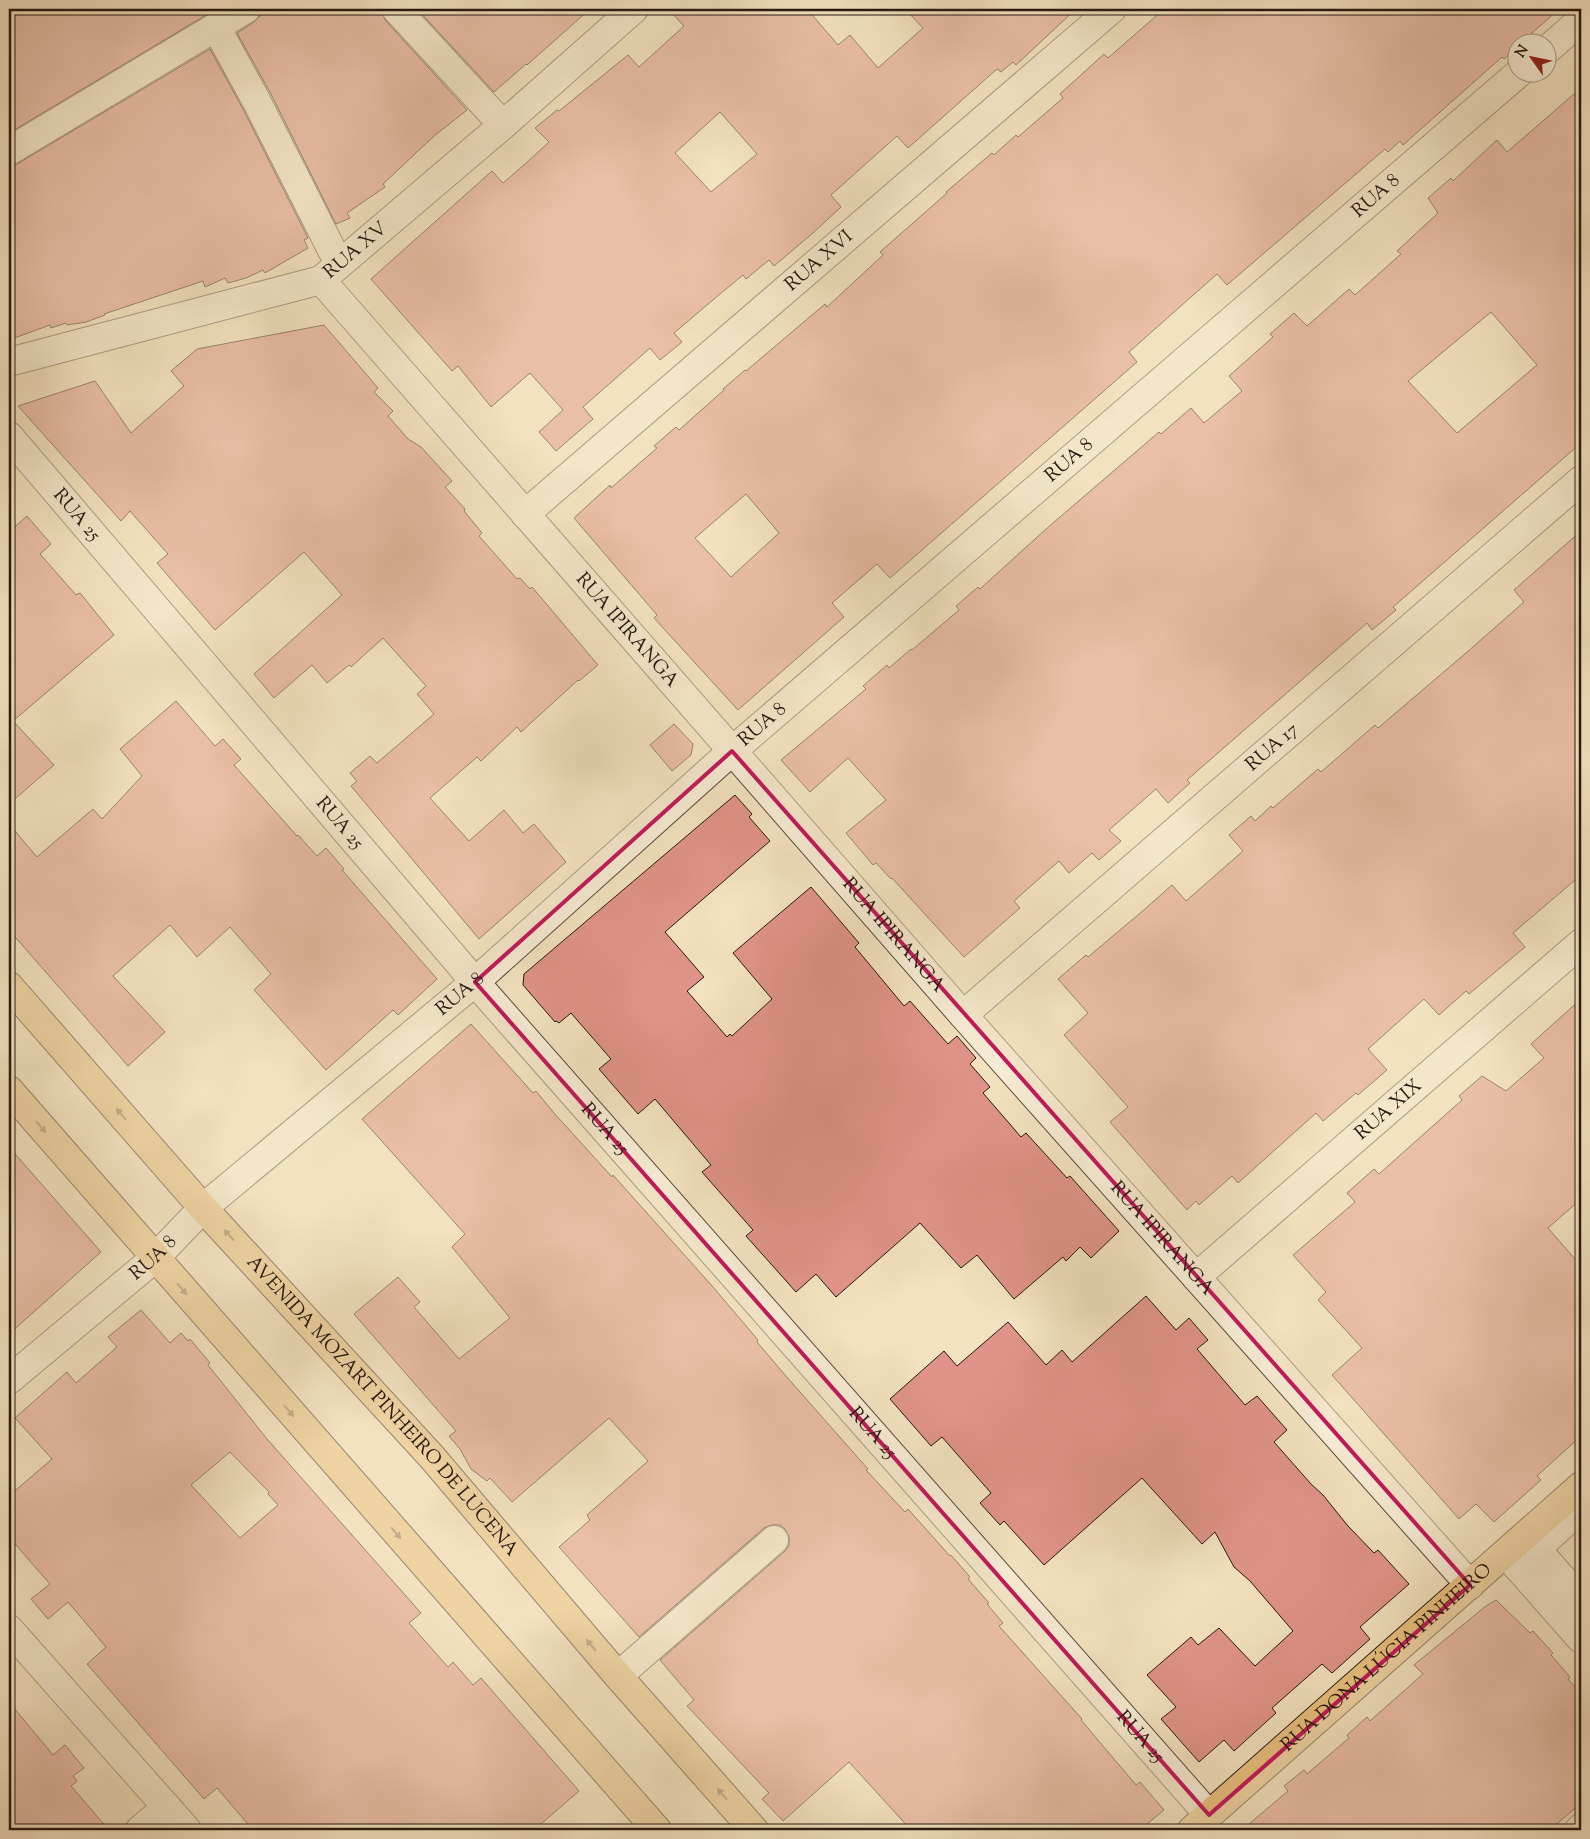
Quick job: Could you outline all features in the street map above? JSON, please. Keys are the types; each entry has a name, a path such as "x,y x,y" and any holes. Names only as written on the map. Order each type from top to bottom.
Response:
{"main road":[{"name":"AVENIDA MOZART PINHEIRO DE LUCENA","path":"9,986 203,1208 432,1456 618,1676 754,1830"},
{"path":"9,1090 657,1830"},
{"name":"RUA DONA LÚCIA PINHEIRO","path":"1200,1823 1581,1486"}],"street":[{"path":"9,151 246,9"},
{"path":"396,9 503,125"},
{"name":"RUA XV","path":"9,362 330,272 503,125 634,9"},
{"name":"RUA XVI","path":"525,514 1112,9"},
{"path":"1558,40 1581,20"},
{"name":"RUA IPIRANGA","path":"216,27 257,102 330,272 525,514 963,1015 1470,1585"},
{"name":"RUA 8","path":"9,1380 155,1258 203,1208 475,982 732,751 1508,82"},
{"name":"RUA 25","path":"9,436 475,982 1200,1823"},
{"name":"RUA 17","path":"963,1015 1581,480"},
{"name":"RUA XIX","path":"1196,1277 1581,943"},
{"path":"1581,1508 1545,1541 1539,1552 1581,1600"},
{"path":"618,1676 774,1540"},
{"path":"1506,1554 1581,1639"},
{"path":"9,1628 187,1830"},
{"path":"140,1830 167,1807"}],"highlighted area":[{"path":"732,751 1470,1585 1209,1815 475,982"}],"building":[{"path":"9,9 216,9 9,133"},
{"path":"262,9 381,9 385,20 467,110 434,136 383,184 385,187 347,213 350,218 336,224 271,94 237,33 254,22 260,16"},
{"path":"417,9 590,9 494,92"},
{"path":"668,9 807,9 838,45 850,35 878,68 923,28 905,9 1076,9 1016,65 1013,62 1001,72 997,69 908,148 897,136 831,195 841,207 813,233 774,266 769,260 746,279 743,275 720,294 674,333 682,342 660,360 650,348 583,407 593,419 556,451 539,432 563,410 530,373 491,407 458,366 452,371 371,279 492,171 503,183 525,164 549,142 535,128 557,110 559,111 628,55 639,67 684,26","holes":["720,112 757,154 711,192 675,153"]},
{"path":"1164,9 1559,9 1533,32 1508,32 1508,55 1504,59 1502,57 1403,145 1400,141 1388,152 1385,149 1227,285 1217,274 1129,352 1137,362 890,578 877,564 832,603 844,617 738,710 654,618 657,615 574,518 610,485 611,488 657,448 654,446 676,427 679,430 745,370 825,304 827,307 883,255 880,252 992,153 994,155 1016,135 1018,137 1063,98 1060,94 1104,54 1108,58","holes":["746,494 779,533 731,577 695,538"]},
{"path":"210,49 243,109 308,238 304,240 308,248 265,273 263,270 246,278 228,283 225,278 205,287 203,281 104,314 86,322 67,325 66,323 51,328 50,325 9,340 9,167"},
{"path":"1581,88 1581,443 1393,607 1396,610 1372,630 1367,623 1336,650 1187,780 1190,783 1168,803 1156,789 1109,830 1121,841 1099,860 1092,853 1069,873 1059,861 1014,901 1020,908 964,957 892,878 876,863 873,865 846,833 886,800 848,758 810,792 781,760 866,689 863,686 887,665 889,668 959,610 956,606 978,587 980,589 1046,529 1159,432 1161,434 1191,408 1204,423 1242,391 1229,376 1273,337 1270,334 1294,313 1307,326 1349,289 1355,295 1401,254 1397,251 1438,213 1428,198 1451,178 1453,181 1497,140 1507,152","holes":["1491,312 1537,365 1457,433 1408,381"]},
{"path":"324,325 378,388 374,392 393,411 388,416 408,439 421,447 452,481 445,487 465,509 464,511 482,533 479,536 517,579 520,578 530,589 532,587 598,665 578,680 521,732 517,727 481,761 477,757 430,798 469,841 504,810 523,833 534,824 566,862 479,939 351,786 357,781 350,773 370,756 377,763 434,714 417,694 426,686 383,638 351,667 349,665 327,683 312,665 274,698 254,674 342,595 304,552 215,630 157,563 168,554 130,511 121,521 18,406 95,381 131,433 184,386 171,371 197,349"},
{"path":"27,516 51,544 40,554 76,595 80,593 114,635 13,721 54,765 9,804 9,532"},
{"path":"1581,531 1581,875 1513,933 1525,947 1469,994 1466,991 1439,1015 1424,999 1368,1049 1387,1070 1358,1095 1356,1093 1323,1121 1316,1113 1238,1183 1232,1176 1199,1205 1196,1201 1187,1210 1110,1122 1128,1107 1064,1035 1088,1013 1058,979 1086,955 1088,957 1172,885 1186,901 1243,851 1229,835 1251,816 1255,821 1271,806 1273,808 1318,769 1321,772 1375,725 1378,728 1466,653 1524,602 1514,590"},
{"path":"176,701 215,746 223,739 241,759 234,765 317,856 326,848 344,869 342,870 437,979 398,1015 393,1010 326,1070 254,990 271,974 230,927 197,957 170,925 113,976 165,1032 128,1066 9,930 9,824 37,857 93,809 102,819 142,776 120,749"},
{"path":"674,724 693,744 691,755 672,771 650,745"},
{"path":"735,795 752,814 749,817 770,841 665,932 704,977 687,991 727,1037 730,1034 732,1036 772,999 733,953 811,887 859,943 855,947 904,1006 910,1001 948,1044 957,1036 976,1058 970,1064 990,1087 983,1093 1021,1137 1026,1133 1067,1178 1070,1176 1119,1231 1091,1258 1080,1247 1066,1261 1063,1257 1014,1299 977,1255 961,1268 920,1223 836,1297 816,1274 796,1292 746,1236 753,1230 702,1172 711,1165 655,1099 638,1114 599,1069 611,1059 571,1013 559,1023 555,1022 523,985 524,974"},
{"path":"1581,999 1581,1199 1548,1228 1581,1266 1581,1436 1537,1476 1541,1480 1494,1522 1476,1504 1459,1519 1332,1375 1362,1348 1318,1300 1326,1292 1293,1255 1355,1202 1347,1193 1374,1169 1379,1174 1462,1100 1459,1096 1482,1076 1506,1091 1544,1058 1531,1044"},
{"path":"471,1024 533,1093 536,1091 713,1287 785,1375 868,1469 866,1470 905,1512 908,1509 951,1555 970,1577 968,1579 1003,1623 999,1626 1082,1719 1136,1785 1140,1782 1164,1810 1140,1830 911,1830 849,1762 783,1821 762,1799 769,1793 687,1706 694,1700 660,1660 784,1552 789,1546 789,1537 785,1529 780,1525 771,1525 764,1528 639,1637 559,1547 590,1520 587,1515 648,1461 609,1418 512,1502 490,1478 487,1481 471,1469 460,1449 449,1436 456,1431 354,1314 398,1277 420,1302 414,1307 459,1359 510,1318 452,1247 465,1234 362,1119"},
{"path":"9,1147 101,1252 9,1334"},
{"path":"1146,1296 1176,1330 1189,1318 1208,1340 1197,1349 1245,1405 1257,1396 1287,1430 1274,1442 1323,1495 1348,1526 1374,1553 1378,1550 1409,1584 1360,1627 1370,1639 1332,1673 1322,1664 1272,1708 1276,1713 1234,1751 1224,1740 1199,1762 1161,1719 1176,1707 1147,1675 1191,1637 1198,1645 1219,1628 1255,1666 1293,1631 1250,1581 1234,1567 1215,1532 1202,1544 1142,1478 1044,1565 1004,1521 1000,1525 980,1503 991,1493 942,1437 931,1446 890,1399 944,1351 957,1366 1008,1322 1046,1365 1062,1350 1072,1362"},
{"path":"141,1310 170,1343 181,1333 188,1341 190,1339 210,1363 208,1365 267,1439 421,1613 409,1623 448,1667 453,1662 473,1685 481,1678 579,1791 534,1830 253,1830 217,1788 204,1799 87,1664 106,1647 68,1602 48,1619 31,1599 50,1584 9,1537 9,1496 52,1459 15,1418 67,1372 76,1383 117,1347 108,1337","holes":["230,1452 269,1492 268,1494 278,1505 240,1538 191,1485"]},
{"path":"1496,1600 1530,1633 1533,1631 1553,1653 1551,1655 1570,1677 1568,1679 1581,1693 1581,1803 1550,1830 1242,1830 1288,1791 1284,1786 1304,1770 1307,1774 1349,1738 1347,1735 1367,1717 1370,1721 1423,1674 1414,1665 1486,1606"},
{"path":"9,1702 53,1755 65,1745 84,1768 73,1776 77,1781 71,1786 109,1830 9,1830"}]}
